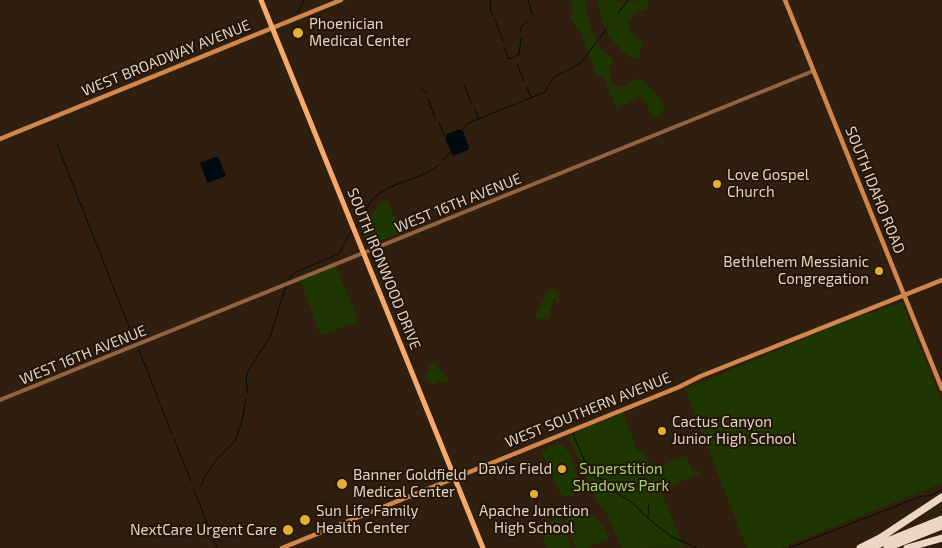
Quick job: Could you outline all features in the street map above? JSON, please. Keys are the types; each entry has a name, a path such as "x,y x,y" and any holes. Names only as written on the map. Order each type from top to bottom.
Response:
{"highway":[{"path":"860,548 880,538 942,497"},
{"path":"870,548 942,519"},
{"path":"887,548 942,526"},
{"path":"907,548 942,538"}],"main road":[{"name":"SOUTH IRONWOOD DRIVE","path":"261,0 483,548"},
{"name":"WEST BROADWAY AVENUE","path":"0,139 342,0"},
{"name":"SOUTH IDAHO ROAD","path":"784,0 942,389"},
{"name":"WEST SOUTHERN AVENUE","path":"282,548 679,387 701,376 942,280"}],"street":[{"name":"WEST 16TH AVENUE","path":"0,400 813,71"}],"green space":[{"path":"570,0 584,0 597,45 614,62 609,67 614,86 624,87 638,78 654,92 665,111 653,118 644,99 640,97 616,108 604,77 596,74 580,31 578,31 570,16 574,12"},
{"path":"597,0 614,0 618,2 647,0 649,8 634,14 628,22 631,33 641,41 640,56 633,59 613,41 605,26"},
{"path":"387,200 399,229 397,234 370,245 366,244 362,230 380,204"},
{"path":"336,266 358,321 321,335 300,281"},
{"path":"554,289 560,302 557,303 556,299 552,300 553,305 548,308 551,314 549,317 537,320 535,315 546,297 546,292"},
{"path":"902,303 942,402 942,483 781,548 747,548 685,389 842,323"},
{"path":"432,363 437,364 449,382 437,381 434,385 429,382 425,376 429,372 429,366"},
{"name":"Superstition Shadows Park","path":"623,413 637,449 648,459 652,469 686,456 693,472 699,470 701,473 663,489 660,488 654,475 684,547 622,548 607,514 591,490 568,435"},
{"path":"553,445 564,447 573,461 579,489 573,496 564,496 560,493 541,451 544,450 545,452"},
{"path":"575,514 588,515 597,519 609,539 585,548 576,548 564,519"},
{"path":"559,517 571,548 547,548 538,526"}],"shaded area":[{"path":"459,129 463,131 469,147 468,150 453,156 445,138 447,134"},
{"path":"218,156 226,176 208,183 200,163"}],"waterway":[{"path":"298,13 304,0"},
{"path":"490,0 493,16"},
{"path":"528,0 532,14"},
{"path":"618,13 628,0"},
{"path":"495,20 504,42"},
{"path":"521,32 521,27 527,21"},
{"path":"462,130 468,123 545,92 554,77 581,63 607,28"},
{"path":"504,47 509,59 519,55 521,38"},
{"path":"517,64 524,81"},
{"path":"464,84 471,103"},
{"path":"527,87 531,98"},
{"path":"422,89 426,93"},
{"path":"428,99 435,118"},
{"path":"474,108 479,119"},
{"path":"439,122 443,133 447,137"},
{"path":"57,144 135,342"},
{"path":"443,160 451,152"},
{"path":"356,228 375,197 389,188 439,165"},
{"path":"288,283 291,276 296,272 339,254 353,230"},
{"path":"248,393 246,379 248,371 270,337 286,286"},
{"path":"139,350 158,398"},
{"path":"201,486 216,460 235,441 242,421 246,398"},
{"path":"159,401 172,434"},
{"path":"573,434 589,471 628,500"},
{"path":"174,439 191,481"},
{"path":"194,490 217,548"},
{"path":"789,548 942,490"},
{"path":"630,501 651,521 672,537 697,548"},
{"path":"648,516 649,505"}],"place":[{"name":"Phoenician Medical Center","path":"298,33"},
{"name":"Love Gospel Church","path":"717,184"},
{"name":"Bethlehem Messianic Congregation","path":"879,271"},
{"name":"Cactus Canyon Junior High School","path":"662,431"},
{"name":"Davis Field","path":"562,469"},
{"name":"Banner Goldfield Medical Center","path":"342,484"},
{"name":"Apache Junction High School","path":"534,494"},
{"name":"Sun Life Family Health Center","path":"305,520"},
{"name":"NextCare Urgent Care","path":"288,530"}]}
